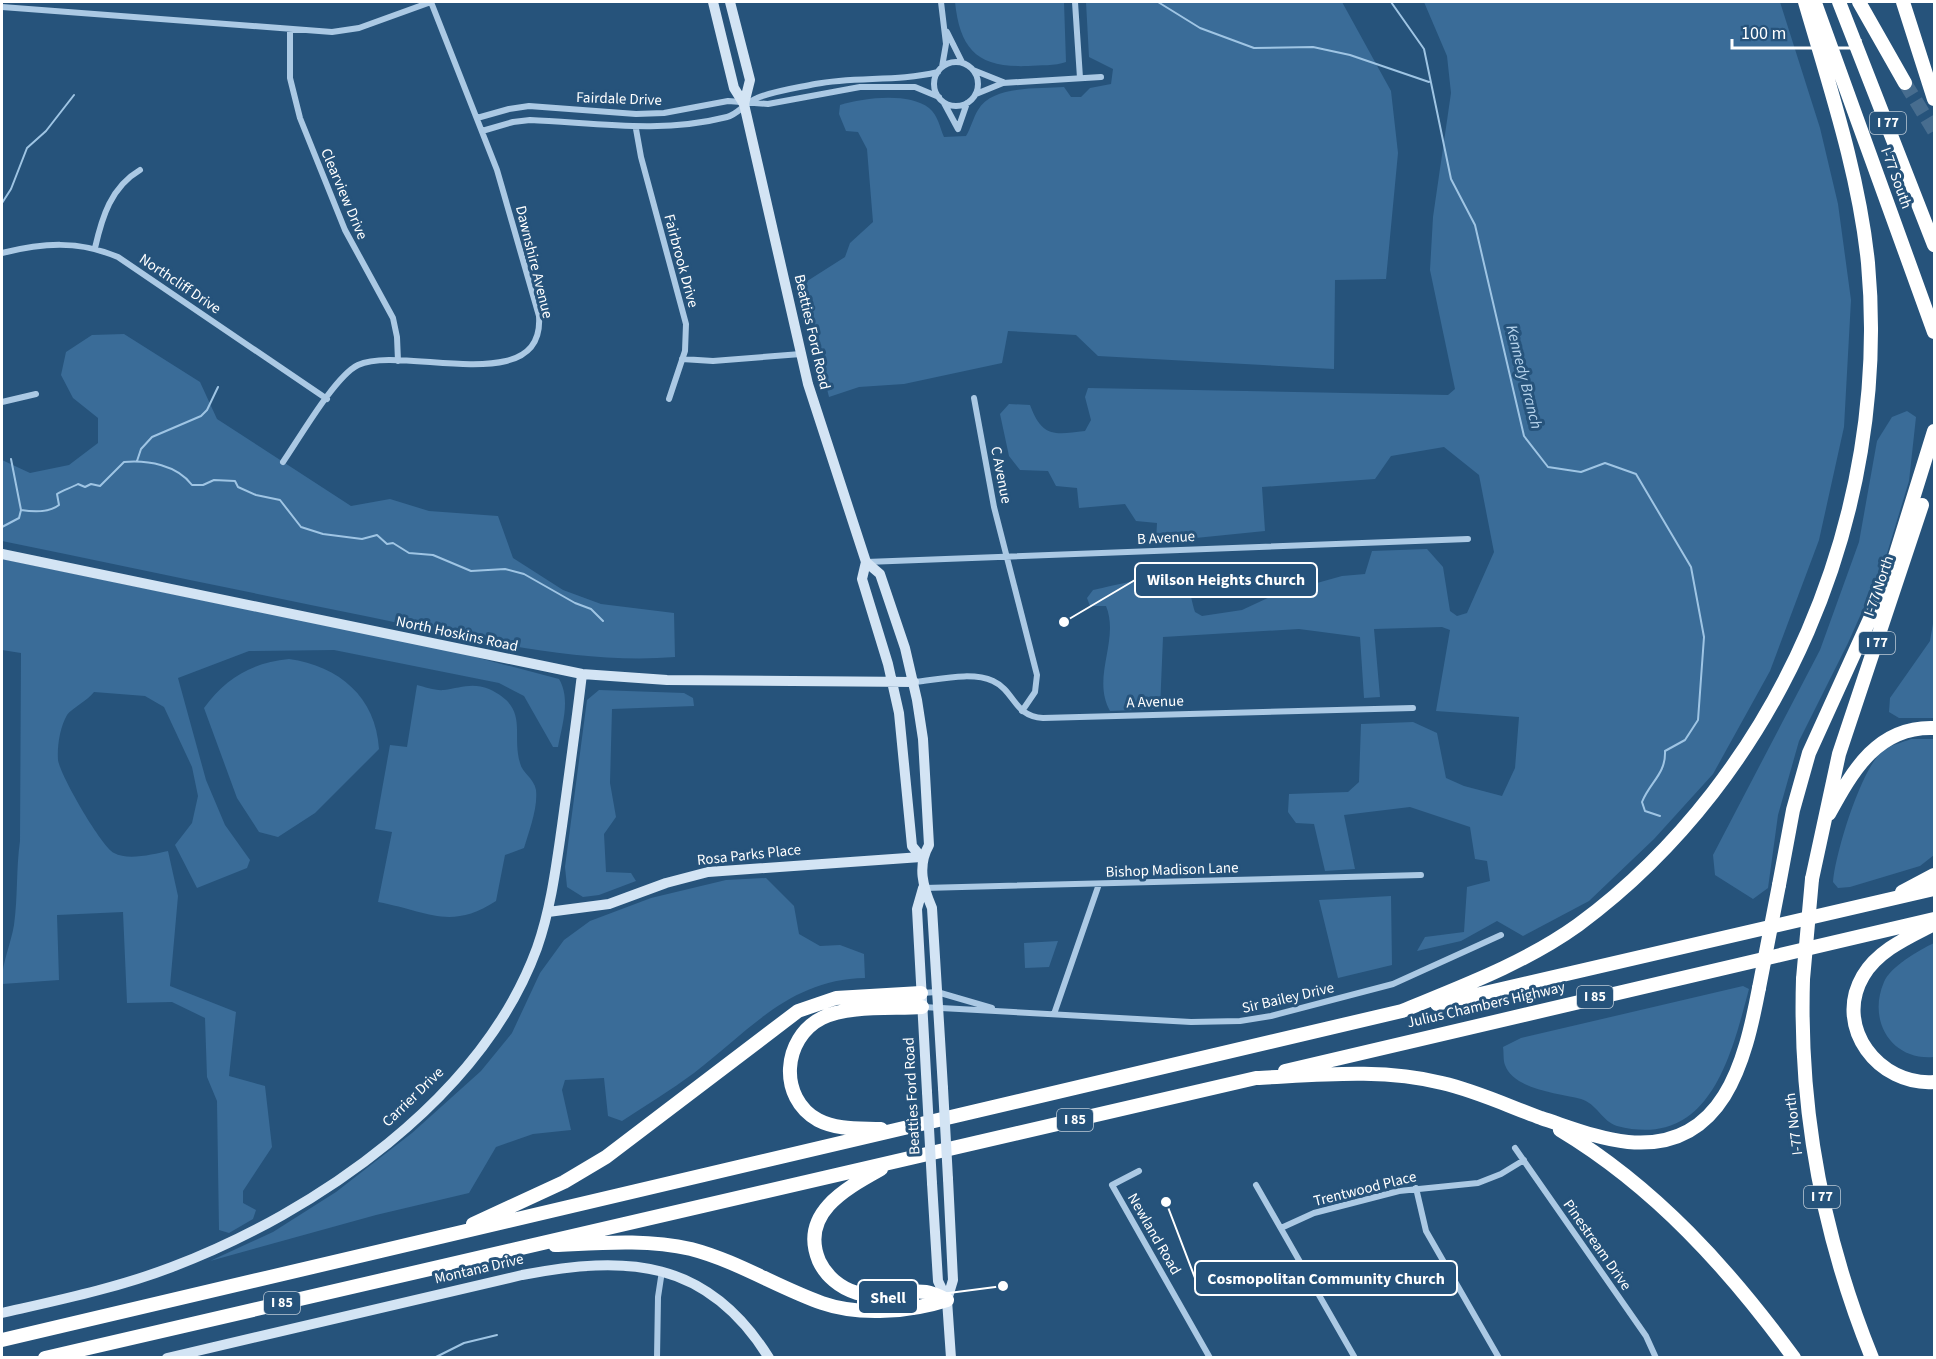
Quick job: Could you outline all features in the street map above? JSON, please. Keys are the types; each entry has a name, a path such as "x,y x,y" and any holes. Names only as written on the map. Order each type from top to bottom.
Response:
{"highway":[{"path":"1402,1011 1488,976 1534,952 1578,925 1636,875 1693,816 1740,753 1779,690 1814,617 1838,551 1854,492 1867,415 1871,341 1868,266 1862,216 1845,138 1805,2"},
{"name":"I-77 South","path":"1814,2 1935,332"},
{"name":"I 77","path":"1839,2 1935,245"},
{"path":"1859,2 1905,83"},
{"path":"1903,2 1935,99"},
{"path":"1257,1078 1353,1074 1419,1079 1471,1091 1538,1117 1589,1133 1629,1142 1659,1141 1695,1127 1722,1101 1739,1072 1759,988 1795,800 1809,753 1888,579 1935,431"},
{"name":"I-77 North","path":"1872,1358 1840,1268 1814,1155 1804,1064 1803,979 1812,879 1839,754 1907,554 1935,457"},
{"path":"1821,829 1854,771 1878,745 1903,732 1935,728"},
{"path":"1885,901 1935,875"},
{"name":"Julius Chambers Highway","path":"1402,1011 1935,890"},
{"path":"1935,921 1901,941 1874,962 1860,981 1854,1005 1855,1025 1862,1042 1878,1065 1902,1079 1935,1083"},
{"name":"Julius Chambers Highway","path":"1257,1078 1380,1046 1935,921"},
{"path":"442,1237 543,1193 592,1166 627,1142 798,1011 836,998 921,993"},
{"path":"895,1129 837,1126 809,1114 799,1103 792,1090 789,1075 791,1058 796,1044 805,1032 816,1021 831,1014 922,1007"},
{"name":"I 85","path":"2,1340 1402,1011"},
{"name":"I 85","path":"45,1358 1257,1078"},
{"path":"1538,1117 1606,1159 1664,1208 1741,1289 1794,1358"},
{"path":"893,1162 843,1190 828,1205 815,1230 818,1257 833,1279 854,1292 873,1294 927,1292 947,1300"},
{"path":"518,1248 629,1242 676,1246 722,1259 812,1299 847,1309 927,1307 947,1300"}],"street":[{"path":"2,8 323,32 350,30 382,21 431,2"},
{"name":"Dawnshire Avenue","path":"283,462 327,399 352,368 372,361 507,362 529,349 538,335 538,316 515,230 482,131 431,2"},
{"name":"Beatties Ford Road","path":"713,2 734,88 744,104 801,354 826,443 866,562 880,574 914,682 922,732 929,845 921,857"},
{"name":"Beatties Ford Road","path":"730,2 750,80 744,104"},
{"path":"941,2 945,28 940,70 934,86 958,129 967,103 975,95 1003,83 1101,77"},
{"path":"1075,2 1080,78"},
{"path":"945,28 962,62 972,70 1003,83"},
{"name":"Clearview Drive","path":"290,30 290,78 300,118 345,230 393,318 398,337 399,362"},
{"path":"744,104 759,97 843,80 920,78 962,62"},
{"path":"972,70 978,82 975,95"},
{"path":"744,104 768,104 860,87 915,87 958,106 967,103"},
{"name":"Fairdale Drive","path":"477,118 529,106 652,114 693,109 728,101 744,104"},
{"name":"Fairdale Drive","path":"482,131 513,122 530,120 636,129 653,128 730,117 744,104"},
{"path":"580,124 581,111"},
{"path":"652,114 653,128"},
{"name":"Fairbrook Drive","path":"636,129 643,166 686,324 687,344 669,399"},
{"path":"95,248 106,210 117,189 140,170"},
{"name":"Northcliff Drive","path":"2,253 57,243 95,248 126,262 327,399"},
{"path":"682,359 713,361 801,354"},
{"path":"2,402 36,394"},
{"name":"C Avenue","path":"974,398 994,507 1037,675 1035,693 1022,711"},
{"name":"B Avenue","path":"866,562 1468,539"},
{"name":"North Hoskins Road","path":"2,554 582,674 667,680 914,682"},
{"name":"Beatties Ford Road","path":"866,562 862,579 892,681 901,727 912,846 921,857 923,888 917,909 932,1183 938,1281 947,1300"},
{"name":"Carrier Drive","path":"2,1313 124,1283 194,1258 271,1222 354,1168 419,1114 485,1043 521,985 548,912 582,674"},
{"path":"914,682 986,678 1003,687 1022,711"},
{"name":"A Avenue","path":"1022,711 1039,718 1054,718 1413,708"},
{"name":"Rosa Parks Place","path":"548,912 609,904 666,882 708,872 921,857"},
{"name":"Bishop Madison Lane","path":"923,888 1422,875"},
{"path":"1054,1014 1099,884"},
{"name":"Beatties Ford Road","path":"923,888 932,908 943,1088 953,1280 947,1300 951,1358"},
{"name":"Sir Bailey Drive","path":"922,1007 1208,1023 1256,1019 1393,984 1501,935"},
{"name":"Sir Bailey Drive","path":"921,993 937,992 981,1003 996,1010"},
{"name":"Pinestream Drive","path":"1515,1148 1646,1336 1656,1358"},
{"name":"Trentwood Place","path":"1281,1228 1338,1206 1416,1188 1478,1183 1524,1160"},
{"name":"Newland Road","path":"1139,1171 1112,1185 1210,1358"},
{"path":"1256,1185 1355,1358"},
{"path":"1416,1188 1426,1231 1499,1358"},
{"name":"Montana Drive","path":"167,1358 546,1270 612,1263 662,1271 688,1282 723,1305 749,1330 769,1358"},
{"path":"657,1358 658,1297 662,1271"}],"shaded area":[{"path":"955,2 1064,2 1066,62 1011,66 996,64 984,59 967,44 961,33"},
{"path":"1086,2 1342,2 1391,91 1398,153 1386,279 1335,280 1334,369 1098,356 1076,335 1008,331 1002,363 904,384 859,387 829,397 801,285 845,257 850,243 873,222 867,149 858,132 846,131 839,114 840,105 886,98 920,103 935,114 944,137 966,136 976,113 985,102 1005,92 1064,87 1071,97 1081,97 1090,88 1111,84 1113,69 1089,57"},
{"path":"1424,2 1780,2 1820,128 1838,204 1851,300 1844,427 1819,540 1770,671 1713,774 1654,839 1589,901 1523,936 1497,921 1461,941 1417,951 1425,937 1464,932 1467,887 1490,881 1487,861 1475,859 1470,827 1410,807 1344,815 1355,869 1325,871 1314,824 1296,823 1288,812 1289,794 1348,792 1359,782 1361,724 1413,722 1437,733 1446,778 1464,786 1502,796 1515,768 1519,717 1436,711 1450,630 1442,627 1374,629 1380,697 1364,698 1360,637 1299,629 1163,637 1160,709 1110,711 1103,685 1110,632 1109,619 1106,606 1090,606 1087,598 1093,590 1127,582 1169,578 1186,584 1195,612 1202,616 1242,610 1274,595 1342,576 1365,574 1372,551 1427,549 1443,567 1450,611 1457,616 1467,613 1494,552 1479,475 1444,447 1391,456 1375,479 1262,487 1265,531 1156,542 1157,523 1136,521 1125,504 1079,508 1077,488 1056,486 1048,471 1020,470 1009,456 1000,414 1009,404 1030,405 1044,428 1050,432 1065,433 1085,431 1091,420 1085,397 1088,388 1448,395 1455,389 1430,270 1433,217 1451,93 1447,56"},
{"path":"124,334 200,382 217,419 351,506 390,499 429,511 498,516 513,558 563,590 601,604 674,613 675,657 600,657 522,648 2,541 2,460 30,473 69,465 98,443 98,418 73,398 61,375 66,352 92,335"},
{"path":"1907,411 1916,417 1909,481 1885,560 1848,643 1799,741 1778,815 1768,888 1753,899 1715,875 1713,855 1820,650 1859,542 1877,441 1892,417"},
{"path":"2,559 460,653 559,679 563,687 565,704 563,721 558,747 553,747 524,696 499,683 334,650 249,651 178,678 206,780 225,825 250,860 247,868 197,888 175,845 192,823 198,796 192,767 164,707 145,696 94,692 67,715 62,725 58,749 60,768 100,838 108,848 120,855 141,856 168,851 178,896 170,986 236,1012 229,1076 265,1086 272,1147 243,1191 243,1203 256,1210 253,1219 229,1233 219,1230 217,1101 207,1077 205,1018 172,1002 127,1003 123,912 57,915 59,980 2,984 3,969 14,925 20,841 21,653 2,650"},
{"path":"1934,618 1934,718 1899,718 1889,712 1890,698 1930,641"},
{"path":"289,659 324,669 352,687 371,714 379,749 315,813 278,837 259,832 237,798 204,708 221,688 240,674 263,664"},
{"path":"417,685 441,690 477,686 502,696 510,704 514,713 520,763 536,790 531,827 524,848 505,855 496,901 465,915 438,916 378,902 392,832 375,829 390,745 407,747"},
{"path":"599,690 684,693 693,698 694,706 612,709 610,783 616,817 604,834 606,872 631,873 636,881 599,895 583,897 567,887 565,867 587,700"},
{"path":"1911,739 1934,739 1934,855 1920,866 1850,887 1838,888 1833,882 1844,832 1867,772 1885,749"},
{"path":"766,878 794,906 799,934 820,946 840,945 864,954 865,978 814,987 792,997 752,1025 694,1073 622,1121 608,1116 604,1078 565,1080 562,1090 571,1130 533,1134 496,1147 469,1193 376,1215 210,1261 273,1232 336,1192 412,1133 481,1071 512,1033 540,973 564,940 590,921 651,898 726,880"},
{"path":"1391,896 1392,965 1338,978 1319,900"},
{"path":"1058,941 1049,967 1025,968 1024,943"},
{"path":"1934,943 1934,1057 1919,1057 1895,1045 1887,1036 1881,1024 1880,997 1884,982 1892,971 1913,954"},
{"path":"1743,986 1749,989 1724,1068 1711,1092 1695,1111 1674,1124 1649,1130 1617,1126 1586,1101 1527,1085 1510,1073 1505,1065 1503,1047 1521,1038"}],"waterway":[{"path":"1158,2 1200,28 1254,48 1313,47 1350,55 1429,82"},
{"name":"Kennedy Branch","path":"1391,2 1424,49 1451,179 1475,225 1524,436 1548,467 1581,472 1605,463 1636,474 1691,567 1704,637 1698,720 1685,740 1665,751 1663,766 1642,802 1645,811 1660,816"},
{"path":"2,203 11,189 27,148 46,131 74,95"},
{"path":"137,461 141,449 152,437 201,416 207,410 218,387"},
{"path":"2,527 19,518 21,510 11,459"},
{"path":"21,510 41,511 55,508 59,505 57,494 78,484 85,487 91,484 100,486 124,462 152,463 170,468 186,478 192,485 203,485 214,480 235,481 238,487 256,495 280,500 301,527 323,534 362,539 377,535 387,544 393,543 409,553 433,555 471,571 505,569 524,574 575,603 591,609 603,621"},
{"path":"434,1358 464,1343 497,1335"}],"tunnel":[{"path":"1905,83 1934,131"}],"place":[{"name":"Wilson Heights Church","path":"1064,622"},
{"name":"Cosmopolitan Community Church","path":"1166,1202"},
{"name":"Shell","path":"1003,1286"}]}
